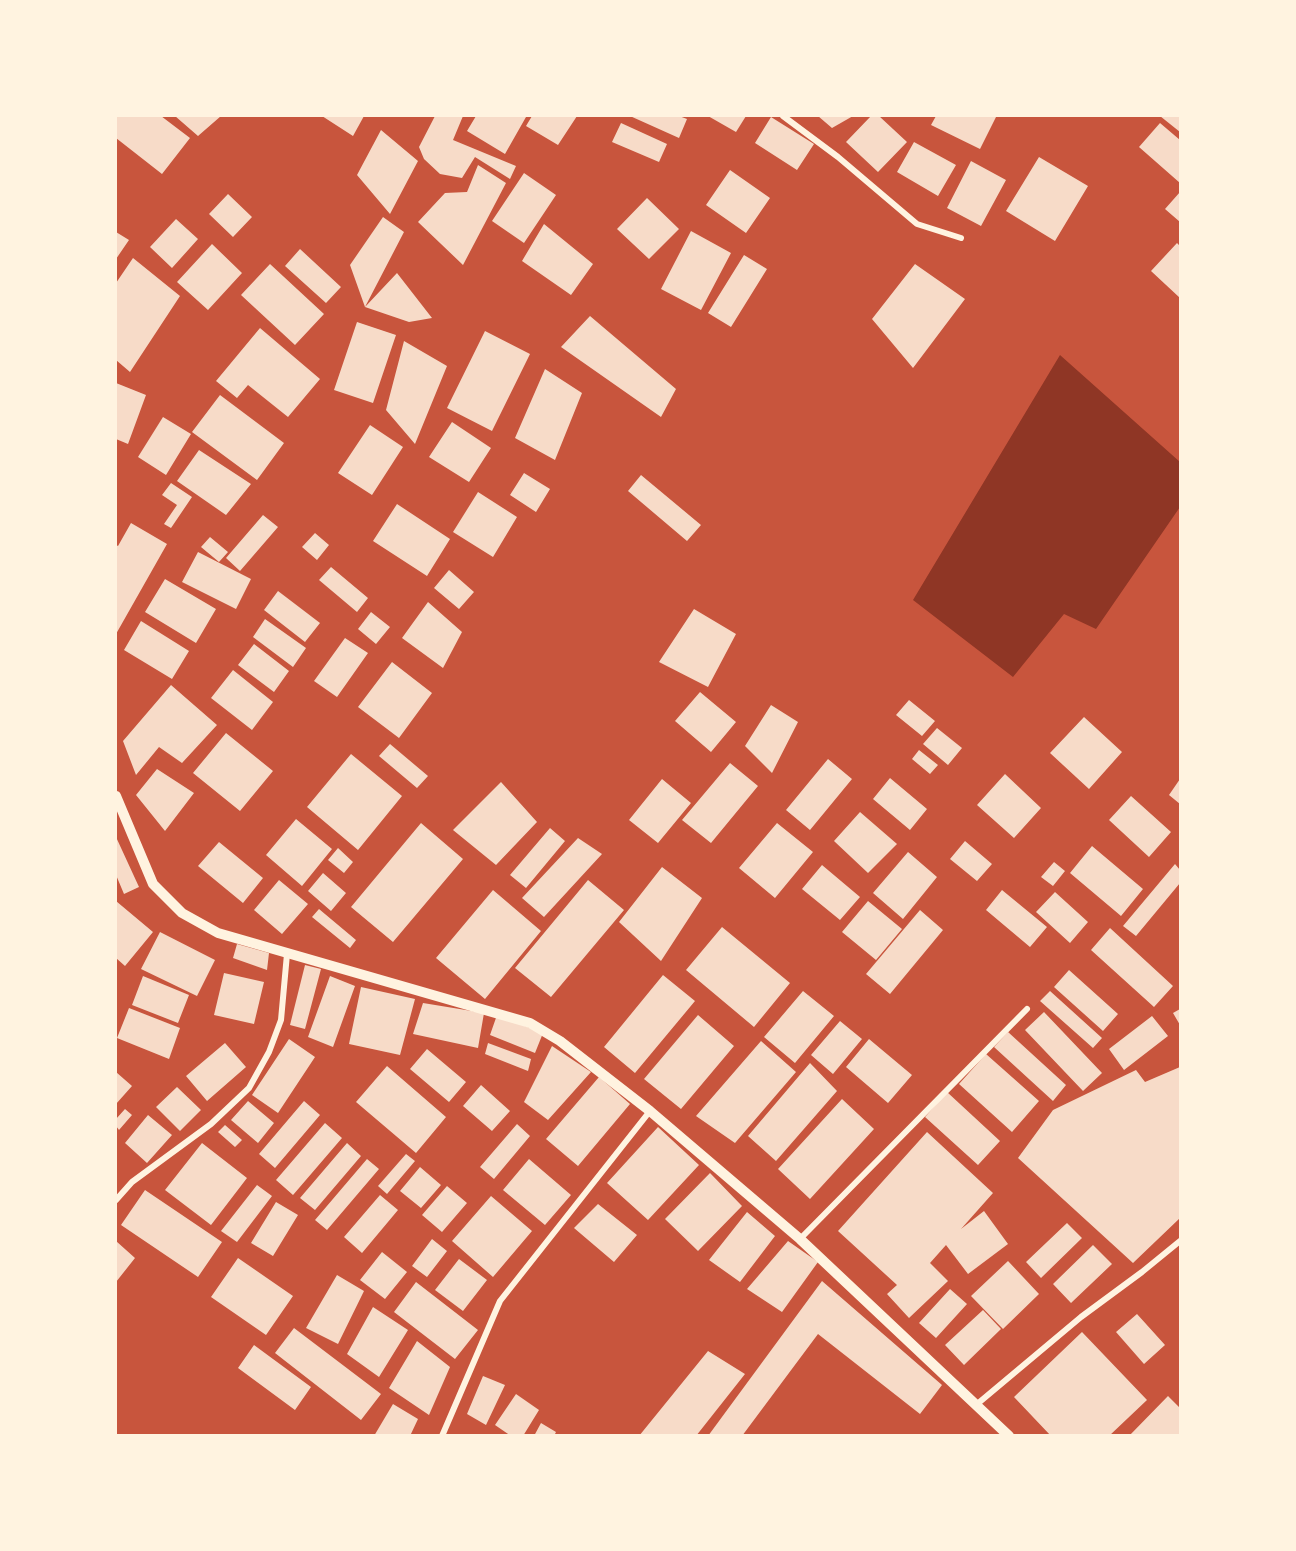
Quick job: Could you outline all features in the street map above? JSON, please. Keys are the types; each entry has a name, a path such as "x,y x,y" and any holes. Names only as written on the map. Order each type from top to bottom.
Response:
{"street":[{"path":"783,116 838,157 917,224 961,238"},
{"path":"116,796 153,884 182,914 218,933 530,1023 560,1041 650,1111 800,1239 1009,1436"},
{"path":"116,1200 132,1182 211,1124 249,1088 269,1052 281,1020 287,954"},
{"path":"800,1239 1027,1010"},
{"path":"442,1436 500,1301 650,1111"},
{"path":"976,1405 1081,1317 1180,1241"}],"shaded area":[{"path":"1060,355 1180,462 1180,507 1096,629 1064,614 1013,677 913,600"}],"building":[{"path":"116,116 161,116 190,138 162,174 116,138"},
{"path":"175,116 221,116 198,136"},
{"path":"322,116 364,116 353,136"},
{"path":"435,116 463,116 453,140 516,166 510,179 475,157 462,178 440,174 424,159 419,147"},
{"path":"476,116 526,117 505,154 467,131"},
{"path":"532,116 577,116 558,145 526,126"},
{"path":"630,116 679,116 687,119 679,138"},
{"path":"708,116 746,116 736,132"},
{"path":"818,116 853,116 832,128"},
{"path":"871,116 879,116 907,142 878,172 846,142"},
{"path":"936,116 996,117 980,149 931,125"},
{"path":"1160,116 1180,116 1180,132"},
{"path":"771,117 814,144 797,170 755,143"},
{"path":"621,123 667,144 659,162 612,142"},
{"path":"1160,123 1180,140 1180,183 1139,147"},
{"path":"381,130 418,161 390,214 357,175"},
{"path":"914,142 956,165 938,196 897,172"},
{"path":"1039,157 1088,186 1055,241 1006,211"},
{"path":"971,161 1006,180 981,226 947,208"},
{"path":"478,165 506,183 463,265 418,222 445,193 467,192"},
{"path":"730,170 770,198 746,233 706,205"},
{"path":"524,173 556,195 524,243 492,221"},
{"path":"1180,192 1180,222 1165,209"},
{"path":"228,194 252,217 233,237 209,214"},
{"path":"647,198 679,229 649,259 617,229"},
{"path":"383,217 404,232 365,307 350,265"},
{"path":"176,219 198,239 172,268 150,247"},
{"path":"544,224 593,264 571,295 522,261"},
{"path":"691,231 731,253 701,310 661,289"},
{"path":"116,232 129,240 116,259"},
{"path":"1177,243 1180,246 1180,298 1151,271"},
{"path":"212,244 242,273 208,310 177,282"},
{"path":"300,249 341,287 326,303 285,266"},
{"path":"744,255 767,269 731,327 708,313"},
{"path":"133,258 180,296 130,372 116,360 116,283"},
{"path":"270,264 324,314 295,345 241,295"},
{"path":"915,264 965,299 913,368 872,319"},
{"path":"397,273 432,318 409,322 365,307"},
{"path":"590,316 676,389 661,417 561,347"},
{"path":"357,322 396,335 373,403 334,390"},
{"path":"260,328 320,379 288,417 248,385 237,398 216,381"},
{"path":"485,331 530,354 492,431 447,408"},
{"path":"404,341 447,366 415,444 386,410"},
{"path":"545,369 582,393 555,460 515,438"},
{"path":"116,383 146,395 128,444 116,439"},
{"path":"220,395 284,443 257,480 192,432"},
{"path":"163,417 191,434 166,475 138,457"},
{"path":"452,422 491,448 469,482 429,457"},
{"path":"370,425 403,447 372,495 338,473"},
{"path":"199,450 251,484 226,515 177,481"},
{"path":"524,473 550,489 536,512 510,495"},
{"path":"641,475 701,525 687,541 628,491"},
{"path":"171,483 192,497 171,528 164,524 177,505 162,495"},
{"path":"478,492 517,517 493,557 453,532"},
{"path":"397,504 450,539 427,576 373,541"},
{"path":"263,515 278,527 240,571 226,558"},
{"path":"131,523 167,544 116,634 116,545 118,546"},
{"path":"315,533 329,545 317,560 302,547"},
{"path":"210,537 228,552 219,562 201,547"},
{"path":"198,552 251,579 236,609 182,582"},
{"path":"331,567 368,598 357,612 319,580"},
{"path":"449,570 474,592 459,609 434,588"},
{"path":"165,579 216,609 196,643 145,612"},
{"path":"278,591 320,623 305,642 264,610"},
{"path":"428,602 462,632 443,668 402,638"},
{"path":"694,609 736,634 708,687 659,662"},
{"path":"371,612 390,627 376,644 358,629"},
{"path":"265,619 306,648 293,667 253,637"},
{"path":"141,621 189,651 172,679 124,650"},
{"path":"345,638 368,653 337,697 314,681"},
{"path":"254,644 289,671 274,692 238,665"},
{"path":"392,662 432,693 399,738 358,707"},
{"path":"233,670 273,702 252,730 211,698"},
{"path":"171,685 217,725 182,763 159,747 136,775 123,741"},
{"path":"700,692 736,722 711,752 675,721"},
{"path":"909,700 935,721 922,736 896,715"},
{"path":"771,705 798,722 772,773 745,746"},
{"path":"1084,717 1122,752 1089,789 1050,753"},
{"path":"937,728 962,748 948,765 923,744"},
{"path":"226,733 273,771 240,811 193,773"},
{"path":"390,744 428,776 417,788 379,756"},
{"path":"919,750 938,765 930,774 912,759"},
{"path":"351,754 402,796 358,850 307,807"},
{"path":"828,759 852,779 810,830 786,810"},
{"path":"730,763 758,786 711,843 682,820"},
{"path":"157,769 194,793 165,831 136,795"},
{"path":"1005,774 1041,808 1014,838 977,805"},
{"path":"890,778 927,809 910,830 873,799"},
{"path":"662,779 691,803 658,843 629,820"},
{"path":"1180,779 1180,804 1169,795"},
{"path":"501,782 537,822 496,865 453,830"},
{"path":"1131,796 1171,832 1149,857 1109,820"},
{"path":"860,812 897,844 868,873 834,841"},
{"path":"296,819 332,849 302,886 266,855"},
{"path":"421,823 463,859 393,942 351,907"},
{"path":"777,823 813,852 775,898 739,868"},
{"path":"550,828 565,841 526,888 510,875"},
{"path":"116,837 139,887 124,894 116,875"},
{"path":"578,838 602,854 544,917 522,898"},
{"path":"965,841 992,864 977,881 950,859"},
{"path":"219,842 263,878 243,903 198,866"},
{"path":"1092,846 1143,889 1121,916 1070,873"},
{"path":"338,848 353,862 344,873 328,860"},
{"path":"908,852 937,877 903,919 873,893"},
{"path":"1054,862 1065,871 1053,886 1041,877"},
{"path":"1175,864 1180,870 1180,883 1136,936 1123,926"},
{"path":"822,865 860,897 840,920 802,889"},
{"path":"662,867 702,898 661,961 619,922"},
{"path":"323,873 346,893 331,911 308,891"},
{"path":"279,880 308,904 282,934 254,910"},
{"path":"588,880 624,910 551,997 515,968"},
{"path":"493,890 541,931 485,999 436,958"},
{"path":"1002,890 1047,927 1030,947 986,910"},
{"path":"1055,892 1088,922 1070,943 1036,912"},
{"path":"116,901 153,932 125,966 116,958"},
{"path":"868,901 902,929 876,960 842,932"},
{"path":"319,909 356,940 350,948 312,917"},
{"path":"920,910 943,930 890,994 866,974"},
{"path":"722,927 790,983 754,1027 686,970"},
{"path":"1110,928 1173,986 1154,1007 1091,950"},
{"path":"160,932 215,960 197,996 141,969"},
{"path":"237,944 269,953 267,970 233,958"},
{"path":"305,965 321,969 305,1029 290,1025"},
{"path":"1069,970 1118,1014 1103,1031 1054,987"},
{"path":"224,973 264,982 254,1024 214,1015"},
{"path":"663,975 695,1001 635,1073 604,1047"},
{"path":"143,976 189,995 178,1023 132,1005"},
{"path":"330,976 355,986 333,1047 308,1037"},
{"path":"361,987 415,999 400,1055 349,1044"},
{"path":"803,991 834,1016 795,1063 764,1037"},
{"path":"1050,991 1102,1038 1093,1048 1040,1001"},
{"path":"423,1003 484,1013 478,1048 413,1034"},
{"path":"129,1008 180,1028 169,1059 117,1038"},
{"path":"1180,1009 1180,1025 1173,1013"},
{"path":"1044,1012 1102,1073 1083,1091 1025,1030"},
{"path":"497,1015 543,1033 535,1053 490,1035"},
{"path":"698,1015 734,1046 681,1109 644,1079"},
{"path":"1152,1016 1168,1036 1124,1070 1109,1049"},
{"path":"840,1021 862,1039 833,1074 811,1055"},
{"path":"1008,1032 1066,1085 1053,1101 994,1047"},
{"path":"289,1039 315,1057 278,1113 252,1095"},
{"path":"869,1039 912,1075 888,1103 846,1067"},
{"path":"761,1041 796,1072 735,1143 696,1116"},
{"path":"225,1043 246,1067 207,1101 186,1076"},
{"path":"488,1043 531,1059 528,1071 485,1054"},
{"path":"552,1046 591,1072 548,1120 524,1102"},
{"path":"427,1049 466,1082 449,1102 410,1069"},
{"path":"986,1054 1039,1101 1012,1132 959,1084"},
{"path":"810,1063 837,1091 776,1161 748,1136"},
{"path":"387,1066 446,1117 416,1153 356,1102"},
{"path":"1180,1067 1180,1218 1133,1263 1018,1158 1053,1110 1136,1070 1145,1082"},
{"path":"116,1072 132,1086 116,1104"},
{"path":"599,1077 630,1104 578,1166 546,1139"},
{"path":"481,1085 510,1111 492,1131 463,1106"},
{"path":"177,1087 201,1110 180,1131 156,1107"},
{"path":"947,1092 1000,1141 978,1165 925,1117"},
{"path":"842,1099 874,1129 810,1199 778,1169"},
{"path":"248,1101 274,1123 258,1143 231,1120"},
{"path":"304,1101 320,1115 275,1168 259,1154"},
{"path":"125,1109 132,1115 119,1130 116,1126 116,1119"},
{"path":"148,1115 172,1135 147,1163 125,1143"},
{"path":"325,1123 342,1138 293,1195 276,1180"},
{"path":"517,1124 530,1136 494,1179 480,1167"},
{"path":"225,1125 242,1140 235,1147 218,1132"},
{"path":"658,1127 699,1165 648,1220 607,1183"},
{"path":"927,1132 993,1193 961,1229 984,1211 1008,1244 968,1274 946,1245 930,1263 948,1281 909,1318 887,1294 897,1285 838,1231"},
{"path":"202,1143 247,1178 211,1225 165,1190"},
{"path":"347,1143 361,1156 315,1210 300,1198"},
{"path":"406,1154 415,1161 387,1194 378,1186"},
{"path":"367,1159 379,1169 327,1230 315,1220"},
{"path":"529,1159 571,1195 545,1225 503,1190"},
{"path":"420,1167 441,1185 421,1208 400,1191"},
{"path":"710,1173 742,1206 698,1251 665,1219"},
{"path":"257,1185 272,1196 237,1242 221,1231"},
{"path":"447,1186 467,1203 442,1232 422,1215"},
{"path":"145,1190 222,1242 198,1277 121,1225"},
{"path":"380,1195 398,1210 362,1253 344,1237"},
{"path":"491,1196 532,1231 493,1277 452,1241"},
{"path":"276,1202 298,1215 273,1256 251,1243"},
{"path":"598,1204 637,1235 614,1262 574,1228"},
{"path":"747,1212 775,1236 740,1282 709,1260"},
{"path":"1067,1223 1082,1238 1041,1278 1026,1262"},
{"path":"432,1239 447,1251 427,1277 412,1266"},
{"path":"116,1241 135,1258 116,1282"},
{"path":"788,1241 818,1262 782,1312 747,1289"},
{"path":"1093,1245 1112,1264 1071,1303 1053,1284"},
{"path":"382,1252 407,1272 385,1299 360,1280"},
{"path":"238,1258 293,1296 266,1335 211,1297"},
{"path":"459,1259 487,1280 463,1311 435,1290"},
{"path":"1008,1261 1039,1294 1003,1329 971,1296"},
{"path":"337,1275 364,1291 338,1344 306,1328"},
{"path":"822,1281 942,1385 920,1414 818,1334 742,1436 708,1436"},
{"path":"416,1282 478,1330 455,1359 394,1312"},
{"path":"950,1289 967,1304 936,1338 919,1323"},
{"path":"373,1307 408,1330 379,1377 347,1354"},
{"path":"983,1310 1001,1329 964,1365 945,1345"},
{"path":"1137,1314 1165,1345 1144,1364 1116,1332"},
{"path":"294,1328 381,1394 361,1420 275,1353"},
{"path":"1082,1332 1147,1400 1109,1436 1051,1436 1014,1397"},
{"path":"417,1341 450,1367 429,1415 389,1388"},
{"path":"254,1345 311,1387 295,1410 238,1368"},
{"path":"708,1351 745,1374 696,1436 639,1436"},
{"path":"483,1376 505,1385 486,1425 467,1414"},
{"path":"516,1394 539,1410 523,1436 511,1436 495,1425"},
{"path":"1168,1396 1180,1408 1180,1436 1129,1436"},
{"path":"393,1404 418,1419 410,1436 374,1436"},
{"path":"541,1423 556,1432 554,1436 534,1436"}]}
